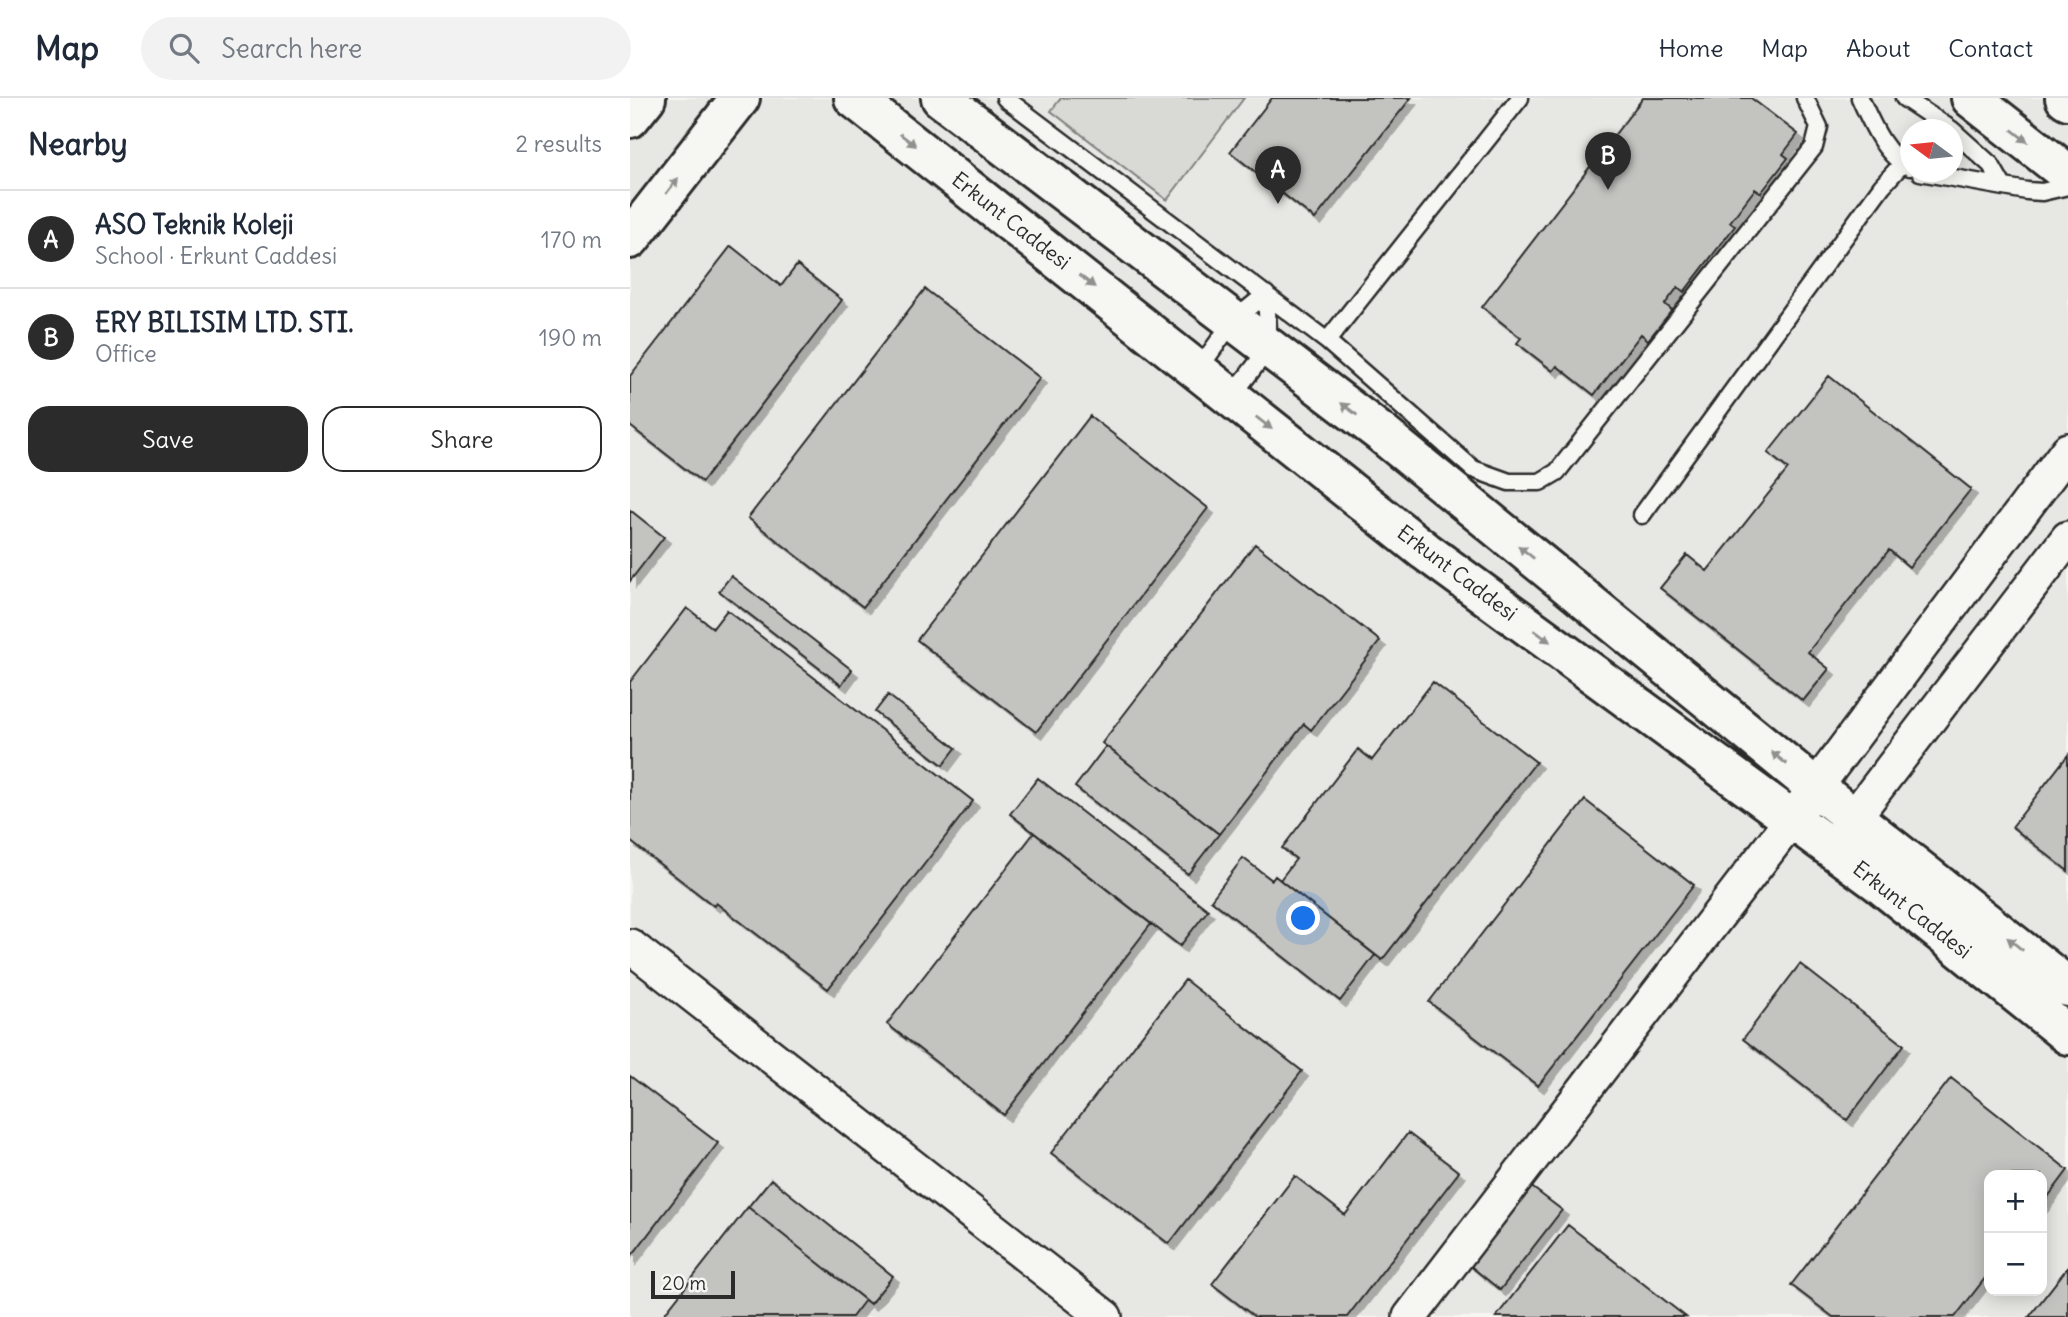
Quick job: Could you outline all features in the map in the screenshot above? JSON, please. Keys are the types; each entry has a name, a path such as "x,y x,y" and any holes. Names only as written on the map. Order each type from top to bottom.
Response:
{"street":[{"path":"630,118 646,98"},
{"path":"630,239 740,98"},
{"name":"Erkunt Caddesi","path":"854,98 1426,551 1879,883 2068,1035"},
{"path":"941,98 1392,442 1816,788 2068,987"},
{"path":"1971,98 2068,174"},
{"path":"1410,1317 1816,788 2068,450"},
{"path":"1830,848 2068,538"},
{"path":"630,946 1105,1317"}],"lane":[{"path":"1005,98 1328,341 1473,469 1509,482 1540,482 1557,472 1814,147 1819,127 1805,98"},
{"path":"1328,341 1520,98"},
{"path":"1860,98 1887,148 1900,160"},
{"path":"1904,98 1936,119"},
{"path":"1963,140 1991,164 2003,186"},
{"path":"1642,515 1882,186 1900,171"},
{"path":"1963,179 2042,192 2068,186"},
{"path":"1198,370 1233,321 1266,294"},
{"path":"1231,397 1269,348 1266,294"}],"shaded area":[{"path":"630,98 2068,98 2068,1317 630,1317"},
{"path":"1061,98 1244,98 1167,200 1051,111"}],"building":[{"path":"1272,98 1411,98 1315,219 1230,152"},
{"path":"1643,98 1751,98 1798,134 1783,154 1788,158 1761,193 1755,189 1730,222 1735,226 1684,292 1678,287 1665,304 1672,310 1648,340 1641,334 1594,395 1557,366 1553,371 1517,343 1521,338 1482,307"},
{"path":"731,246 781,286 797,265 842,300 702,482 630,426 630,376"},
{"path":"925,289 1040,378 863,607 748,518"},
{"path":"1829,376 1971,489 1909,567 1889,550 1808,652 1829,669 1803,701 1660,588 1687,555 1707,571 1788,469 1768,453"},
{"path":"1090,416 1208,508 1036,732 917,640"},
{"path":"630,510 664,537 630,581"},
{"path":"1255,544 1380,641 1311,730 1304,724 1219,834 1102,743"},
{"path":"731,576 852,670 841,685 719,591"},
{"path":"687,608 713,628 727,610 973,801 828,989 630,841 630,682"},
{"path":"1433,682 1536,762 1382,960 1280,880 1296,859 1282,848 1358,749 1372,760"},
{"path":"888,695 956,748 943,765 875,712"},
{"path":"1106,746 1219,834 1188,874 1075,787"},
{"path":"2068,755 2068,871 2012,827"},
{"path":"1038,778 1208,910 1180,946 1010,814"},
{"path":"1585,800 1694,885 1538,1086 1429,1002"},
{"path":"1034,833 1151,924 1004,1115 887,1024"},
{"path":"1243,858 1272,880 1275,876 1375,955 1340,1001 1211,900"},
{"path":"1800,964 1904,1045 1847,1120 1743,1039"},
{"path":"1185,980 1302,1071 1169,1244 1051,1153"},
{"path":"630,1076 718,1143 630,1258"},
{"path":"1951,1078 2068,1170 2047,1198 2047,1170 1984,1170 1984,1279 1955,1317 1833,1317 1791,1285"},
{"path":"1408,1133 1459,1172 1347,1317 1255,1317 1212,1284 1295,1176 1345,1215"},
{"path":"771,1179 893,1276 870,1304 748,1207"},
{"path":"1529,1185 1562,1210 1500,1290 1468,1264"},
{"path":"748,1207 865,1300 852,1317 662,1317"},
{"path":"1568,1225 1686,1317 1496,1317"},
{"path":"2068,1267 2068,1317 2029,1317"}],"place":[{"name":"ERY BILISIM LTD. STI.","path":"1608,190"},
{"name":"ASO Teknik Koleji","path":"1278,204"}]}
